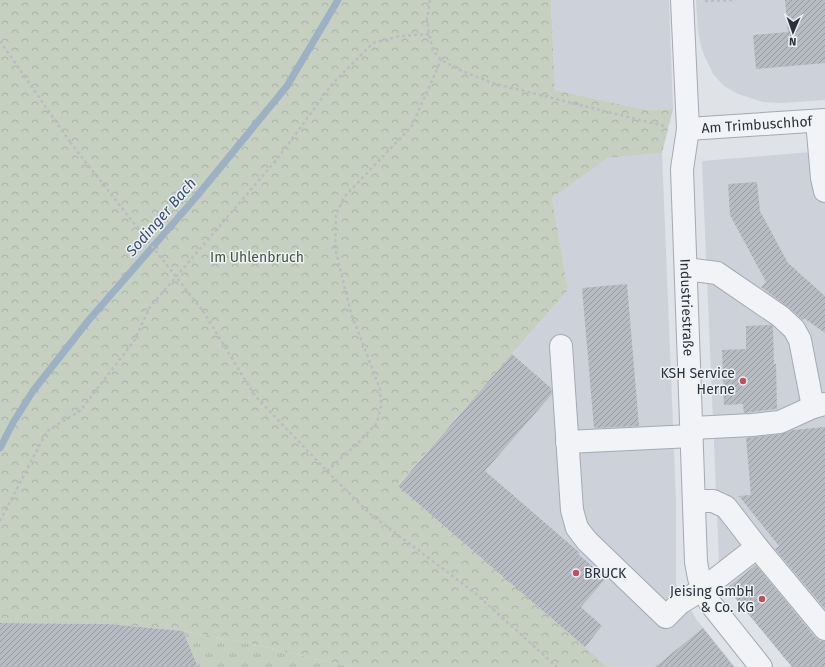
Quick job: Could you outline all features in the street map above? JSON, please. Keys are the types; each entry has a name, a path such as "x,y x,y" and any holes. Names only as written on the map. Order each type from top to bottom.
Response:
{"street":[{"name":"Industriestraße","path":"682,0 688,129 682,169 696,562 699,578 710,603 761,667"},
{"name":"Am Trimbuschhof","path":"688,129 821,121"},
{"path":"821,121 822,178 825,191"},
{"path":"567,442 692,432 780,422 819,405 800,340 794,329 780,316 717,273 686,269"},
{"path":"561,346 572,510 577,528 587,541 666,617 680,603 703,589 757,547"},
{"path":"694,501 713,501 726,507 825,629"}],"path":[{"path":"430,0 427,19 433,50 441,60 462,71 492,84 676,129 688,129"},
{"path":"0,521 47,431 80,411 134,341 150,307 278,158 333,83 373,42 400,36 429,34"},
{"path":"0,41 70,142 203,311 255,396 370,514 475,593 557,667"},
{"path":"327,471 358,443 377,423 381,406 380,389 351,313 335,248 336,214 345,196 412,126 441,60"}],"shaded area":[{"path":"551,0 669,0 673,109 647,110 555,90"},
{"path":"696,0 825,0 825,100 782,103 763,102 738,94 724,86 713,74 702,50 698,31"},
{"path":"825,151 825,667 792,667 727,588 719,561 702,161"},
{"path":"662,153 676,500 676,584 696,619 735,667 607,666 398,486 568,290 552,198 608,158"}],"green space":[{"name":"Im Uhlenbruch","path":"0,0 551,0 555,90 647,110 673,109 662,153 608,158 552,198 568,290 398,485 607,666 611,667 350,667 257,645 183,631 109,624 0,623"},
{"path":"183,631 257,645 350,667 198,667"}],"building":[{"path":"785,0 825,0 825,63 756,69 753,35 788,32"},
{"path":"757,182 760,211 788,263 825,296 825,333 804,318 803,320 761,287 766,282 730,215 728,184"},
{"path":"627,284 639,426 594,428 582,288"},
{"path":"746,326 773,326 774,364 776,364 777,409 744,413 743,404 724,405 722,350 746,349"},
{"path":"512,354 551,388 552,394 485,471 580,553 578,554 606,578 581,607 602,626 585,647 398,486"},
{"path":"825,427 825,609 775,549 779,546 739,496 751,495 746,438 781,434 793,430"},
{"path":"756,565 815,637 820,641 825,641 825,667 792,667 727,588"},
{"path":"0,623 109,624 183,631 198,667 0,667"},
{"path":"703,628 734,667 655,667"}],"waterway":[{"name":"Sodinger Bach","path":"0,448 14,421 33,391 88,321 197,196 287,86 338,0"}],"place":[{"name":"KSH Service Herne","path":"743,381"},
{"name":"BRUCK","path":"576,573"},
{"name":"Jeising GmbH & Co. KG","path":"762,599"}]}
